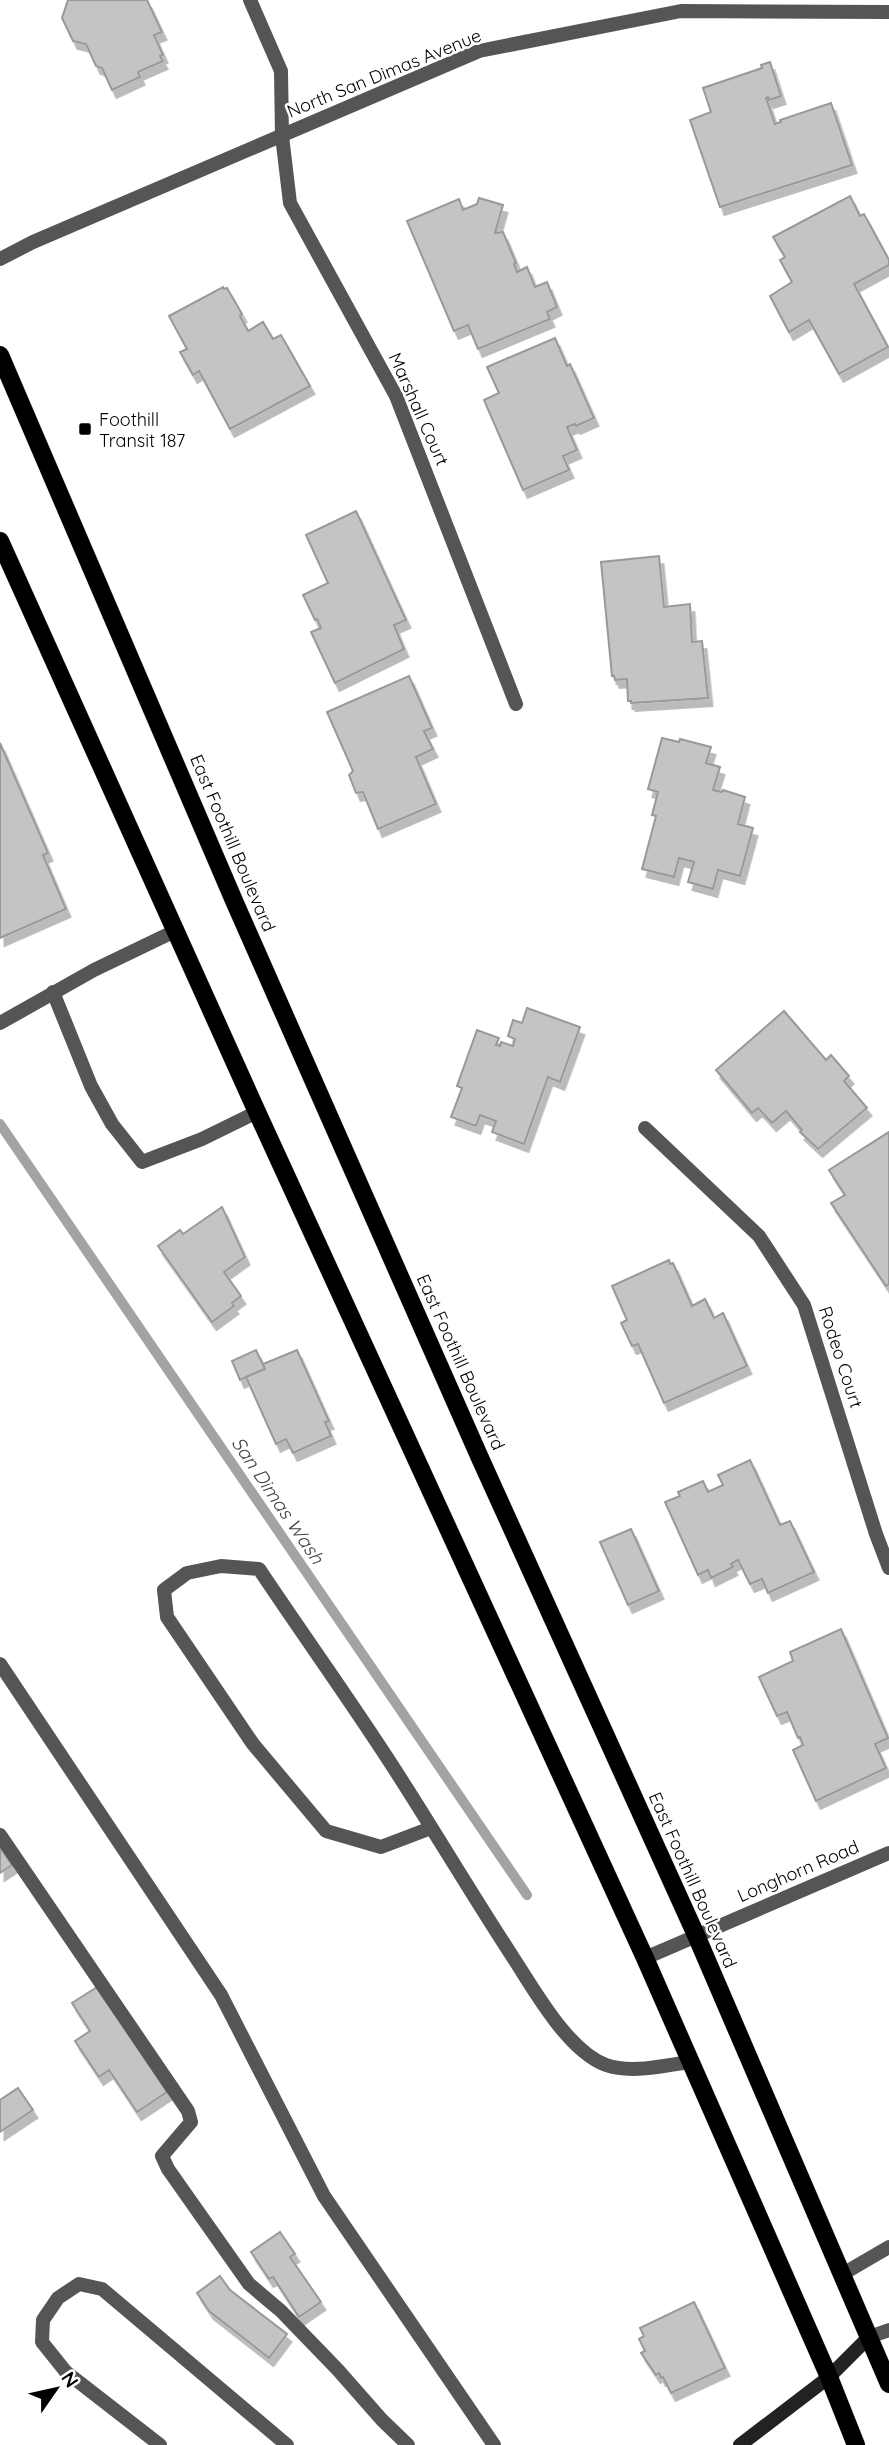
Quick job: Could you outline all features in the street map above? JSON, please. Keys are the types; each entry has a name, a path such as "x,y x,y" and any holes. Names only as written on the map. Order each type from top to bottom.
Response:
{"main road":[{"name":"East Foothill Boulevard","path":"0,355 241,916 407,1294 695,1935 889,2384"},
{"path":"0,541 175,932 645,1958 829,2377 856,2445"},
{"path":"740,2445 829,2377 869,2337"}],"street":[{"name":"Marshall Court","path":"250,0 281,71 282,136 290,203 396,396 516,704"},
{"name":"North San Dimas Avenue","path":"0,259 33,242 479,51 681,11 889,12"},
{"path":"0,1023 53,992 175,932"},
{"path":"53,992 91,1086 112,1124 142,1162 202,1139 257,1112"},
{"name":"Rodeo Court","path":"645,1128 759,1236 804,1305 889,1568"},
{"path":"431,1828 381,1847 326,1831 253,1744 167,1617 164,1590 187,1573 221,1566 259,1569 403,1783 431,1828 469,1891 554,2019 578,2047 607,2065 637,2069 690,2062"},
{"path":"0,1664 221,1995 324,2196 494,2445"},
{"path":"0,1835 188,2111 191,2122 162,2156 168,2169 249,2284 281,2311 408,2445"},
{"name":"Longhorn Road","path":"645,1958 889,1853"},
{"path":"841,2276 889,2247"},
{"path":"160,2445 66,2372 42,2342 43,2320 58,2298 79,2284 102,2289 287,2445"},
{"path":"869,2337 889,2330"}],"building":[{"path":"68,0 147,0 162,32 154,35 163,61 138,72 140,77 112,90 102,68 96,66 86,44 73,41 62,18"},
{"path":"770,62 781,96 769,100 766,98 775,124 831,103 852,165 720,207 690,120 711,112 703,88 762,68 761,65"},
{"path":"850,196 860,216 864,214 889,260 889,265 854,284 888,347 839,374 809,320 789,332 770,296 792,282 780,260 785,257 773,237"},
{"path":"479,198 503,205 495,233 503,232 517,272 527,267 535,287 547,282 557,307 547,312 550,319 478,349 468,325 454,331 407,221 459,199 463,210 477,204"},
{"path":"223,287 227,288 242,314 240,316 248,331 263,322 273,339 281,335 310,386 230,429 199,371 193,375 180,352 187,349 169,316"},
{"path":"555,338 594,418 567,427 577,450 563,456 569,470 523,490 484,400 499,393 487,367"},
{"path":"356,511 406,620 394,625 404,649 335,683 311,632 321,628 303,595 328,583 306,535"},
{"path":"659,556 664,607 690,604 692,642 702,641 708,698 631,703 628,701 627,679 615,680 612,676 601,562"},
{"path":"409,676 432,728 424,731 433,749 416,757 436,804 378,829 363,792 356,793 349,775 353,771 327,712"},
{"path":"662,738 679,742 680,739 711,747 706,763 720,767 713,790 723,790 745,797 738,824 753,828 740,876 718,870 713,889 688,882 694,862 679,858 674,877 642,869 656,816 652,815 658,792 648,789"},
{"path":"0,743 48,853 43,855 66,909 0,938"},
{"path":"527,1008 580,1027 560,1082 548,1077 524,1144 492,1132 496,1121 480,1115 476,1126 451,1117 462,1088 457,1086 477,1030 499,1038 496,1045 500,1046 501,1042 513,1046 515,1039 508,1036 513,1020 522,1023"},
{"path":"784,1011 826,1060 831,1055 849,1076 844,1081 867,1108 818,1149 800,1132 802,1130 786,1111 772,1123 758,1108 752,1113 716,1070"},
{"path":"889,1132 889,1284 886,1286 831,1203 845,1195 829,1170"},
{"path":"222,1207 245,1257 224,1272 241,1296 232,1303 234,1306 212,1322 158,1246 180,1230 183,1234"},
{"path":"669,1260 670,1264 673,1263 692,1306 705,1299 714,1318 723,1313 747,1366 664,1403 638,1344 632,1346 621,1323 627,1320 612,1286"},
{"path":"256,1350 265,1369 240,1380 232,1361"},
{"path":"297,1350 329,1421 325,1422 331,1436 293,1453 286,1439 276,1444 246,1377 265,1369 263,1364"},
{"path":"750,1460 780,1525 790,1521 814,1572 768,1593 762,1579 750,1584 738,1560 731,1564 733,1567 711,1578 708,1570 698,1575 665,1502 680,1496 678,1492 703,1481 708,1492 723,1485 718,1475"},
{"path":"631,1529 659,1591 628,1605 600,1542"},
{"path":"841,1629 888,1738 875,1744 886,1768 816,1801 793,1750 803,1745 800,1737 798,1738 787,1712 777,1716 759,1677 793,1661 790,1652"},
{"path":"0,1847 12,1865 0,1873"},
{"path":"97,1987 167,2092 137,2112 109,2070 99,2077 75,2041 90,2031 72,2003"},
{"path":"18,2088 33,2110 0,2132 0,2100"},
{"path":"280,2232 295,2254 290,2257 321,2302 299,2317 273,2277 269,2279 251,2252"},
{"path":"220,2276 230,2290 287,2334 269,2358 209,2311 197,2293"},
{"path":"694,2302 725,2368 671,2393 663,2377 661,2378 659,2373 656,2375 641,2353 645,2351 639,2339 644,2336 640,2328"}],"waterway":[{"name":"San Dimas Wash","path":"0,1124 527,1895"}],"place":[{"name":"Foothill Transit 187","path":"85,429"}]}
